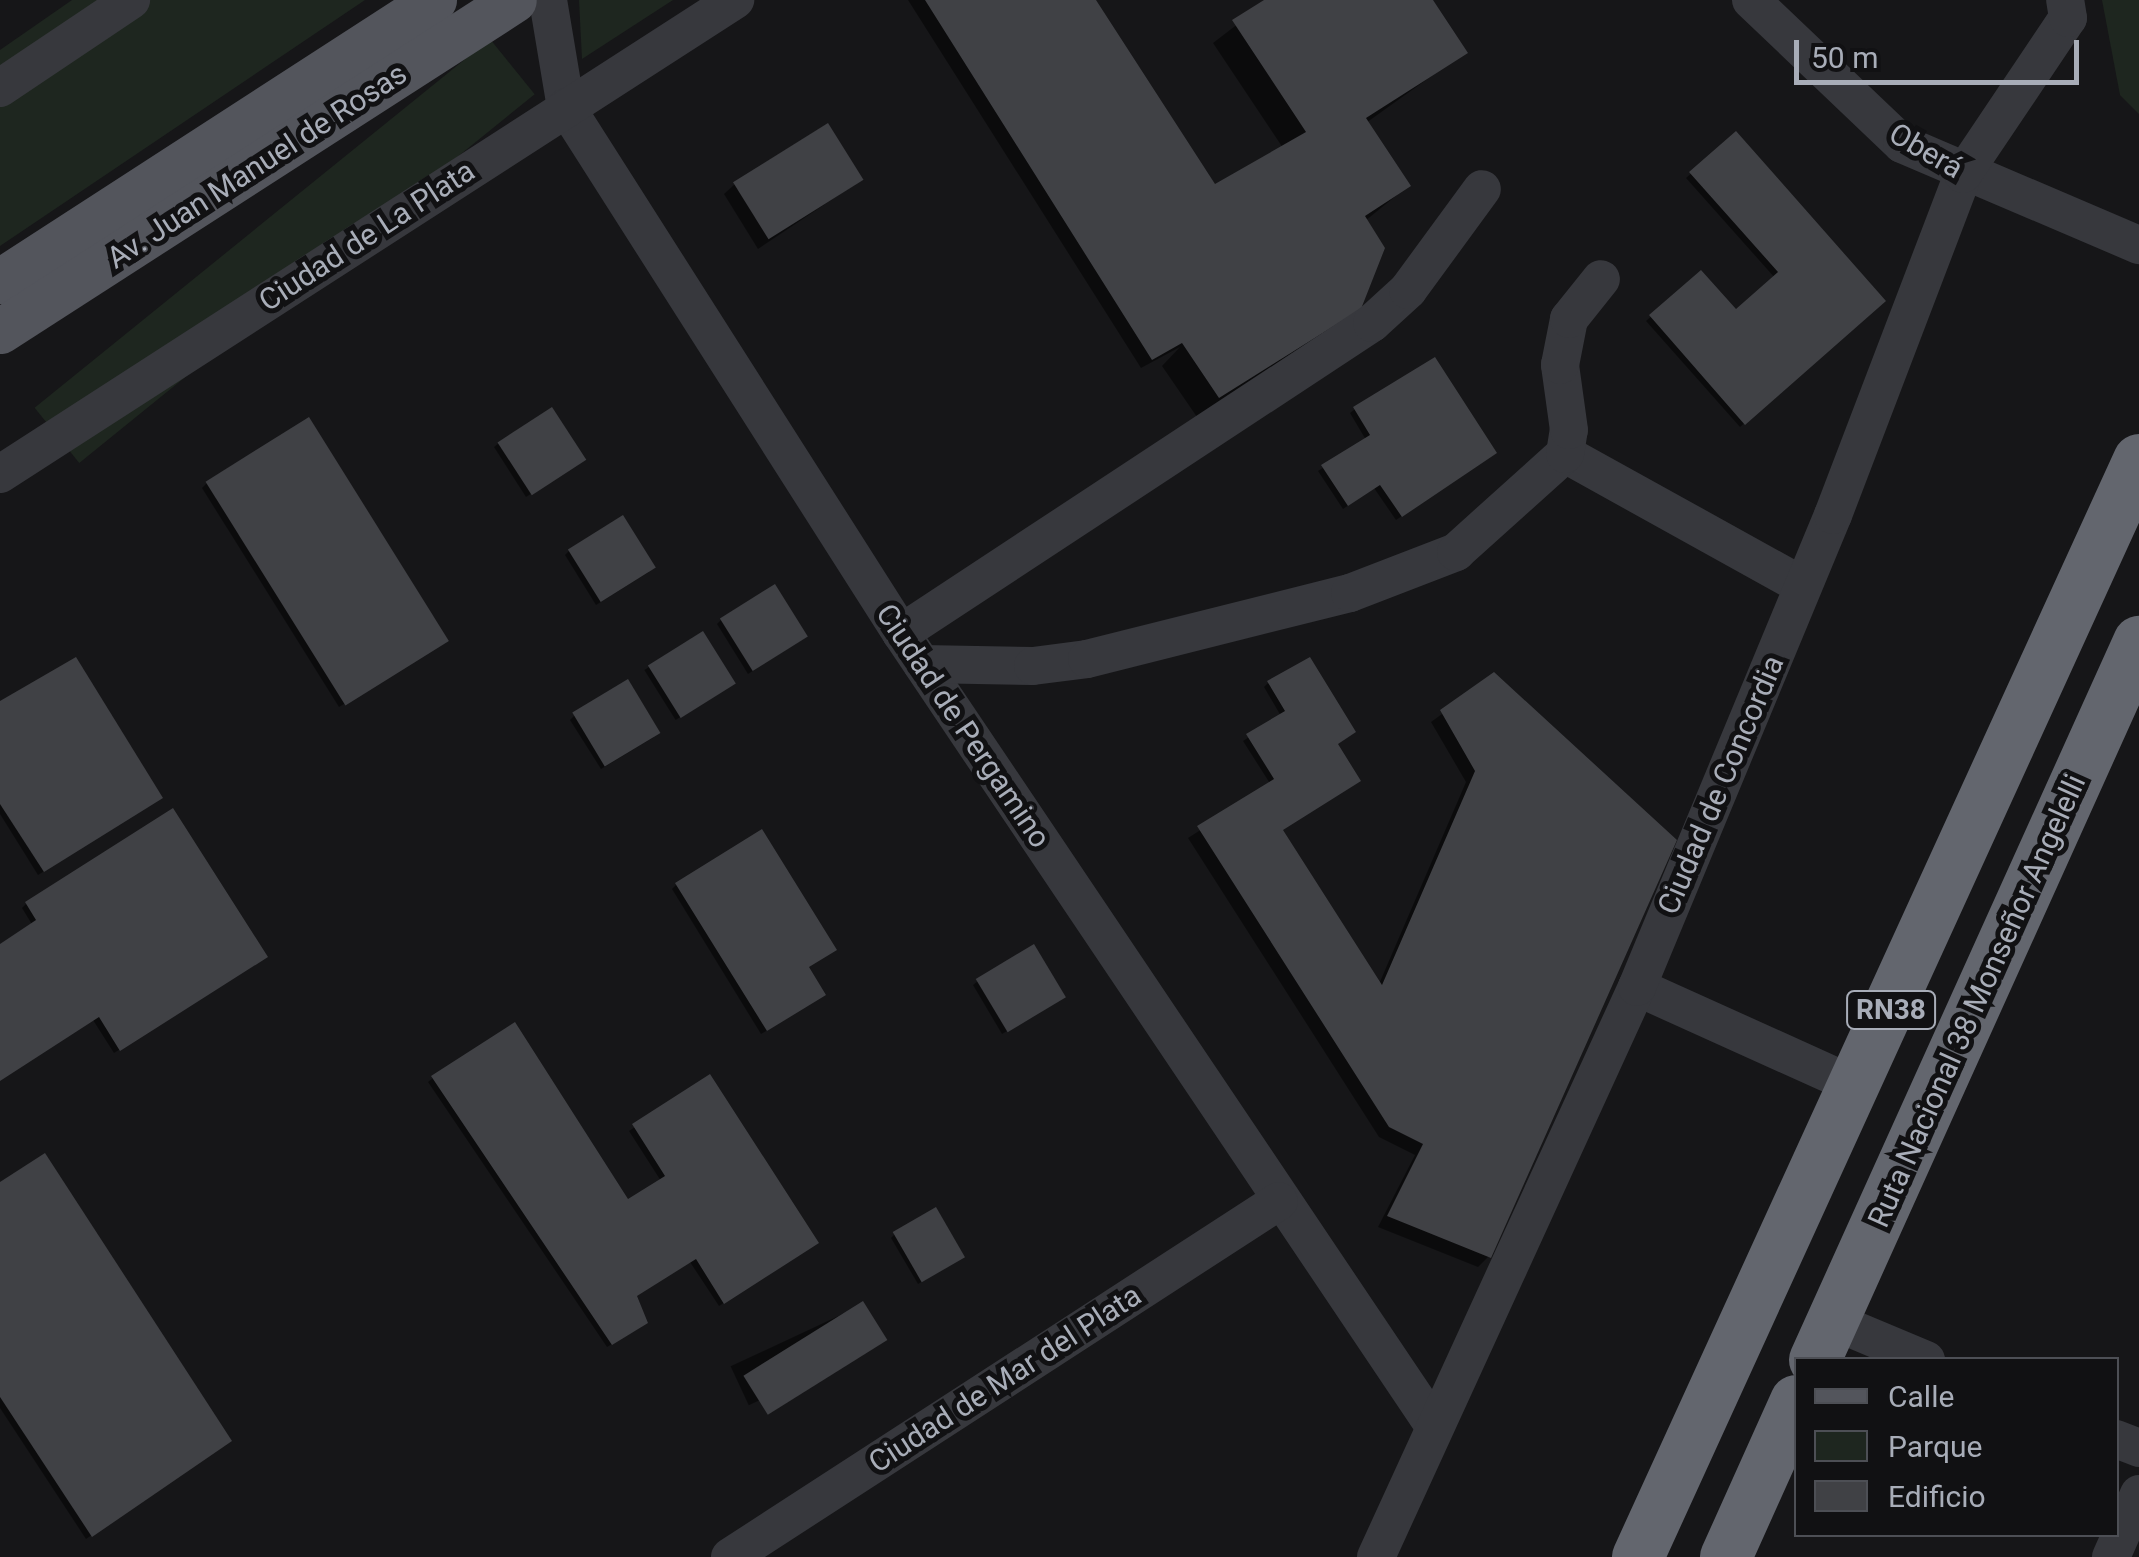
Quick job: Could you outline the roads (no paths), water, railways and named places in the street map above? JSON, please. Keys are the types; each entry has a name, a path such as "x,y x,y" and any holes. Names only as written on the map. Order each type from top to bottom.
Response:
{"highway":[{"name":"RN38","path":"1638,1557 2139,460"},
{"name":"Ruta Nacional 38 Monseñor Angelelli","path":"1824,1340 2139,642"},
{"path":"1726,1557 1794,1404"}],"main road":[{"name":"Av. Juan Manuel de Rosas","path":"0,281 434,0"},
{"name":"Av. Juan Manuel de Rosas","path":"0,331 514,0"}],"street":[{"path":"0,88 131,0"},
{"name":"Ciudad de Pergamino","path":"548,0 566,107 911,649 1434,1426"},
{"name":"Ciudad de La Plata","path":"0,474 735,0"},
{"name":"Oberá","path":"1751,0 1902,144 1963,174 2139,245"},
{"name":"Ciudad de Concordia","path":"1376,1557 1637,987 1803,586 1963,174 2066,9"},
{"path":"911,649 1372,323 1408,290 1482,189"},
{"path":"911,649 1034,666 1088,659 1350,593 1456,552 1565,454 1569,430 1560,365 1569,319 1600,279"},
{"path":"1565,454 1803,586"},
{"path":"1637,987 1856,1086"},
{"name":"Ciudad de Mar del Plata","path":"730,1557 1279,1201"},
{"path":"1824,1340 1911,1357"},
{"path":"2110,1557 2139,1494"}]}
